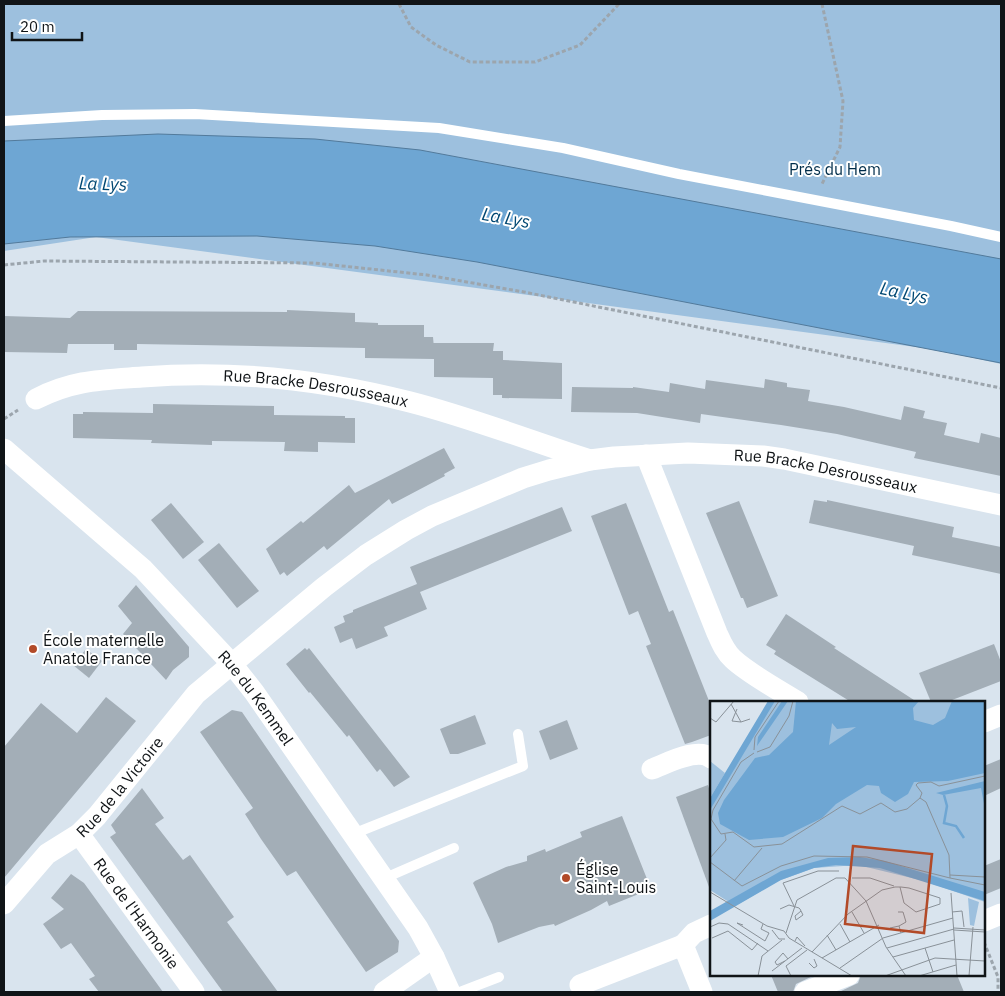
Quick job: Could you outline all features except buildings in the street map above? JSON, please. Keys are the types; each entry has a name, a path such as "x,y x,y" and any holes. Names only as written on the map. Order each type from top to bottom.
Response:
{"street":[{"name":"Rue Bracke Desrousseaux","path":"36,399 55,390 82,382 156,376 239,377 302,383 345,389 418,404 590,460"},
{"name":"Rue du Kemmel","path":"4,449 143,569 231,663 254,692 385,878 418,928 450,992"},
{"name":"Rue Bracke Desrousseaux","path":"231,663 366,555 406,530 432,516 523,478 590,460 695,453 763,456 1001,505"},
{"path":"646,455 723,647 743,667 796,701"},
{"name":"Rue de la Victoire","path":"4,904 47,854 79,834 97,816 196,694 231,663"},
{"path":"985,722 1001,715"},
{"path":"652,769 693,754 706,754 710,757"},
{"name":"Rue de l'Harmonie","path":"79,834 194,992"},
{"path":"985,921 1001,914"},
{"path":"580,984 683,945 694,933 710,925"},
{"path":"683,945 702,992"},
{"path":"384,992 434,957"},
{"path":"805,992 846,976"}],"lane":[{"path":"4,121 102,115 195,114 439,128 563,148 679,174 1001,237"},
{"path":"353,834 523,766 518,734"},
{"path":"385,878 454,848"},
{"path":"460,992 499,977"}],"path":[{"path":"399,4 411,27 436,45 470,62 535,62 580,45 619,4"},
{"path":"814,201 840,146 843,101 822,4"},
{"path":"4,265 44,261 314,263 428,275 524,292 1001,388"},
{"path":"985,944 998,977 998,992"}],"green space":[{"name":"Prés du Hem","path":"4,4 1001,4 1001,364 938,350 96,237 4,251"}],"water":[{"name":"La Lys","path":"158,134 315,139 420,150 1001,259 1001,363 477,262 375,246 257,236 70,237 4,244 4,141"}],"place":[{"name":"École maternelle Anatole France","path":"33,649"},
{"name":"Église Saint-Louis","path":"566,878"}]}
